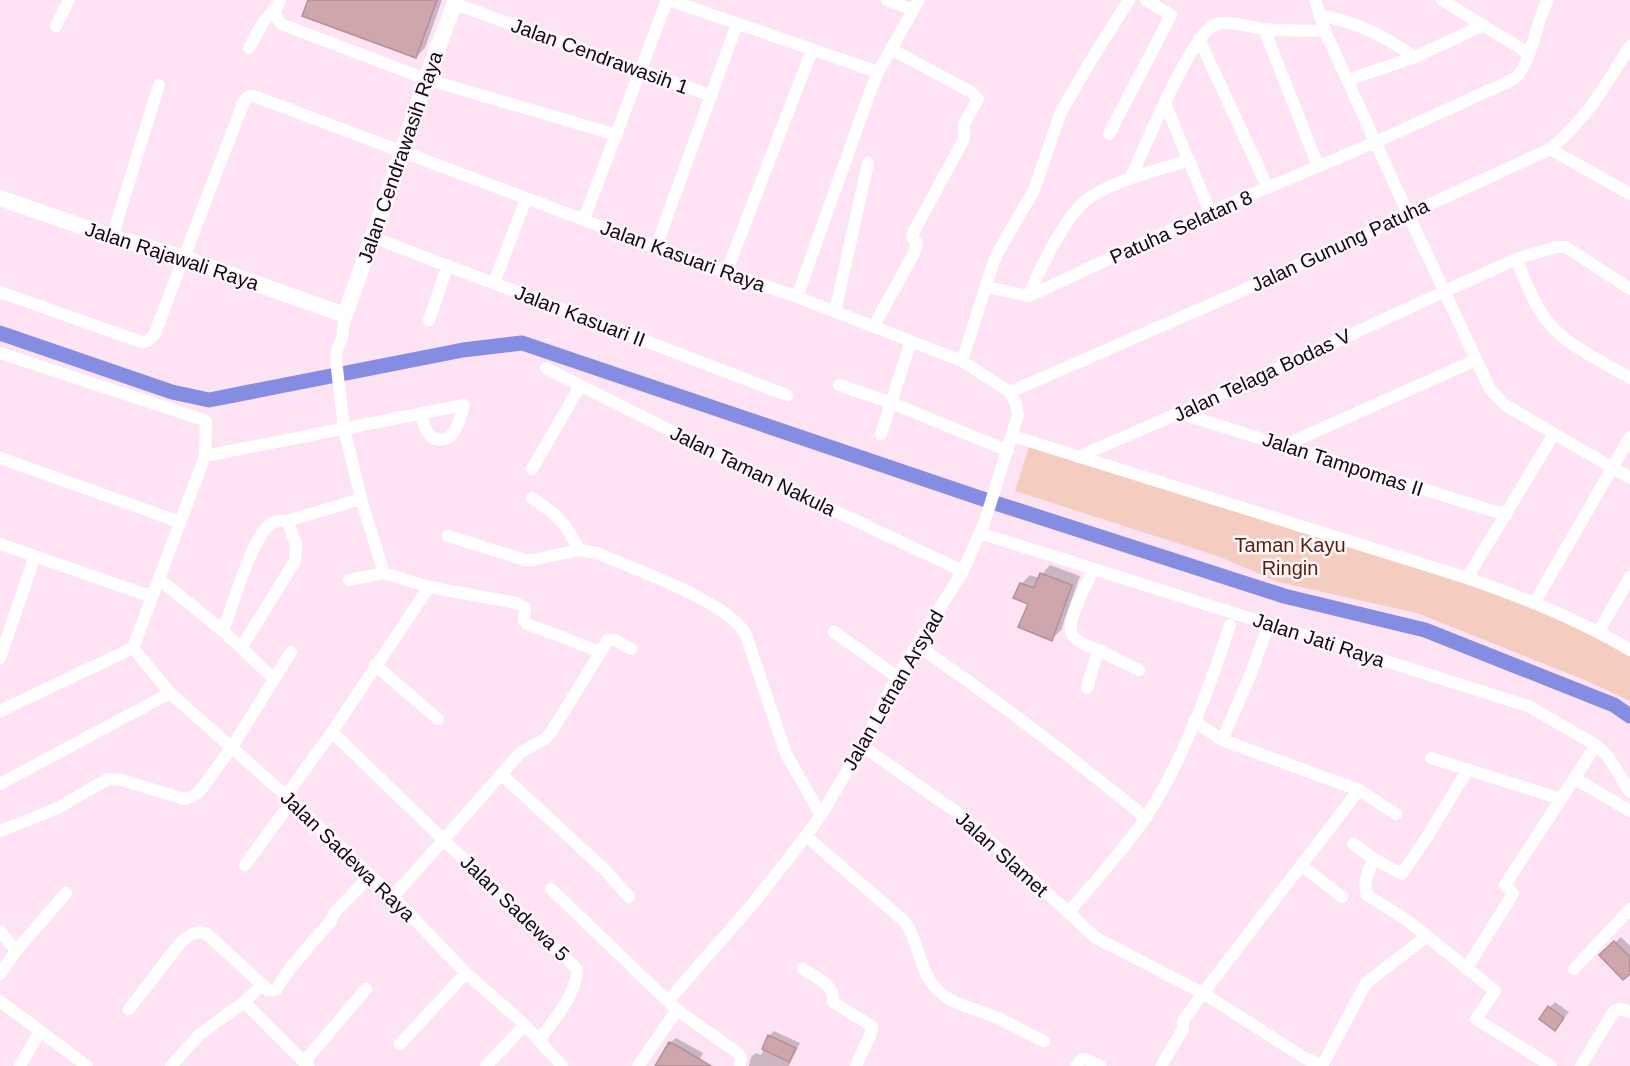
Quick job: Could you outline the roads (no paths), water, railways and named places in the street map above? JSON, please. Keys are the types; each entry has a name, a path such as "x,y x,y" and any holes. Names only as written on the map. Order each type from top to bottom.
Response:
{"street":[{"path":"56,26 69,0"},
{"path":"584,219 668,0 878,72"},
{"path":"796,297 878,72 916,5 887,0"},
{"path":"1010,393 962,361 997,254 1034,190 1061,112 1129,0"},
{"path":"1109,134 1171,15 1146,0"},
{"path":"1315,0 1325,31 1490,389 1504,405 1630,478"},
{"path":"1442,0 1528,53"},
{"name":"Patuha Selatan 8","path":"1029,296 1210,212 1376,142 1514,79 1521,71 1548,0"},
{"path":"281,1 274,13 281,24 426,79 617,135"},
{"path":"249,48 262,24 281,1"},
{"name":"Jalan Cendrawasih 1","path":"456,2 712,96"},
{"name":"Jalan Cendrawasih Raya","path":"345,315 426,79 456,2"},
{"path":"1319,15 1356,24 1385,37 1415,57"},
{"path":"656,247 737,24"},
{"path":"1130,179 1165,103 1199,39 1209,28 1218,24 1264,29 1325,31"},
{"path":"1348,80 1415,57 1484,25"},
{"path":"1264,29 1318,166"},
{"path":"1199,39 1268,188"},
{"name":"Jalan Gunung Patuha","path":"1010,393 1237,293 1550,149 1569,134 1584,117 1630,46"},
{"path":"874,326 914,253 917,243 912,237 913,233 964,139 964,124 978,99 971,92 891,49"},
{"path":"726,273 812,50"},
{"path":"112,237 159,85"},
{"name":"Jalan Kasuari Raya","path":"184,258 244,101 254,96 526,199 874,326 962,361"},
{"path":"1165,103 1210,212"},
{"path":"1550,149 1630,194"},
{"path":"986,287 1029,296 1037,274 1049,252 1078,208 1096,194 1130,179 1189,160"},
{"path":"835,312 868,163"},
{"name":"Jalan Rajawali Raya","path":"0,198 112,237 184,258 345,315"},
{"path":"494,283 526,199"},
{"name":"Jalan Kasuari II","path":"372,237 787,395"},
{"name":"Jalan Telaga Bodas V","path":"1078,457 1516,259 1556,247 1566,247 1630,289"},
{"path":"0,292 141,342 147,341 155,333 184,258"},
{"path":"1516,259 1542,315 1554,329 1579,348 1630,378"},
{"path":"429,320 448,265"},
{"path":"345,315 336,360 344,428 361,499 384,573"},
{"path":"881,434 911,341"},
{"path":"0,353 204,420 207,426 205,456 133,648 0,711"},
{"path":"1285,445 1476,360"},
{"name":"Jalan Taman Nakula","path":"546,368 773,482 963,571"},
{"path":"839,385 892,403 1008,451"},
{"path":"532,469 580,386"},
{"name":"Jalan Letnan Arsyad","path":"668,1001 756,900 821,815 862,746 897,677 963,571 983,527 1013,436 1018,415 1016,404 1010,393"},
{"path":"205,456 420,413 464,405 455,431 446,439 435,440 426,430 420,413"},
{"name":"Jalan Tampomas II","path":"1179,413 1506,515"},
{"path":"1467,578 1554,434"},
{"path":"1013,436 1467,578 1535,602 1599,631 1630,650"},
{"path":"1535,602 1630,437"},
{"path":"0,458 180,522"},
{"path":"532,498 563,522 579,550"},
{"path":"223,631 254,548 267,527 278,520 287,521 361,499"},
{"path":"241,648 296,561 296,544 287,521"},
{"name":"Jalan Jati Raya","path":"983,527 1094,569 1528,706 1596,745 1609,758 1630,792"},
{"path":"448,536 525,560 579,550 597,553 704,600 740,624 746,635 786,754 821,815"},
{"path":"0,544 152,597"},
{"path":"0,658 34,556"},
{"path":"1094,569 1074,612 1070,626 1073,636 1081,643 1139,669"},
{"path":"350,580 384,573 429,586 516,603 525,608 525,622 550,634 601,652"},
{"path":"1599,631 1630,577"},
{"path":"159,579 223,631 274,679"},
{"path":"245,865 429,586"},
{"path":"1222,740 1250,676 1269,624"},
{"path":"1068,913 1146,818 1194,722 1230,625"},
{"path":"834,632 897,677"},
{"path":"393,897 521,752 550,734 608,640 612,639 631,649"},
{"path":"917,645 1001,704 1146,818"},
{"name":"Jalan Sadewa Raya","path":"133,648 170,693 289,798 393,897 466,973 525,1025 562,1066"},
{"path":"1087,688 1098,650"},
{"path":"0,831 56,808 108,779 122,780 184,799 192,797 199,792 232,747 291,652"},
{"path":"375,665 438,719"},
{"path":"0,784 170,693"},
{"path":"1194,722 1222,740 1359,790 1396,814"},
{"path":"332,732 445,840"},
{"path":"1466,969 1513,894 1504,885 1596,745"},
{"name":"Jalan Slamet","path":"862,746 955,811 1096,938 1203,993 1303,1062 1322,1066"},
{"path":"1431,758 1561,799"},
{"path":"1353,844 1374,859 1402,874 1468,769"},
{"path":"502,775 605,870 629,897"},
{"path":"1574,778 1630,811"},
{"path":"1161,1066 1183,1029 1183,1021 1203,993 1359,790"},
{"path":"806,836 904,921 914,937 924,972 938,993 954,1003 997,1018 1044,1041"},
{"name":"Jalan Sadewa 5","path":"445,840 577,970 574,984 557,1018 539,1040"},
{"path":"1374,859 1364,889 1366,893 1408,921 1495,991 1476,1019 1551,1066"},
{"path":"1301,865 1342,897"},
{"path":"129,1010 181,942 190,935 200,932 207,934 262,985 273,992 290,968 331,921 335,912 370,876"},
{"path":"551,889 677,1010 738,1053 741,1058 740,1066"},
{"path":"0,974 16,951 66,893"},
{"path":"1574,969 1630,909"},
{"path":"0,931 10,944"},
{"path":"1322,1066 1366,983 1426,937"},
{"path":"802,969 831,988 834,994 833,1002 872,1026 856,1066"},
{"path":"400,1044 466,973"},
{"path":"171,1066 200,1034 244,1002 262,985"},
{"path":"244,1002 306,1064 366,989"},
{"path":"0,1001 87,1066"},
{"path":"1581,1066 1614,1011 1620,1009 1630,1012"},
{"path":"638,1066 677,1010"},
{"path":"486,1066 525,1025"},
{"path":"20,1066 40,1031"},
{"path":"1076,1066 1081,1060 1086,1059 1100,1066"}],"waterway":[{"path":"0,333 172,392 209,400 463,350 522,343 983,499 1284,596 1425,630 1614,705 1630,716"}],"park label":[{"name":"Taman Kayu Ringin","path":"1290,556"}]}
